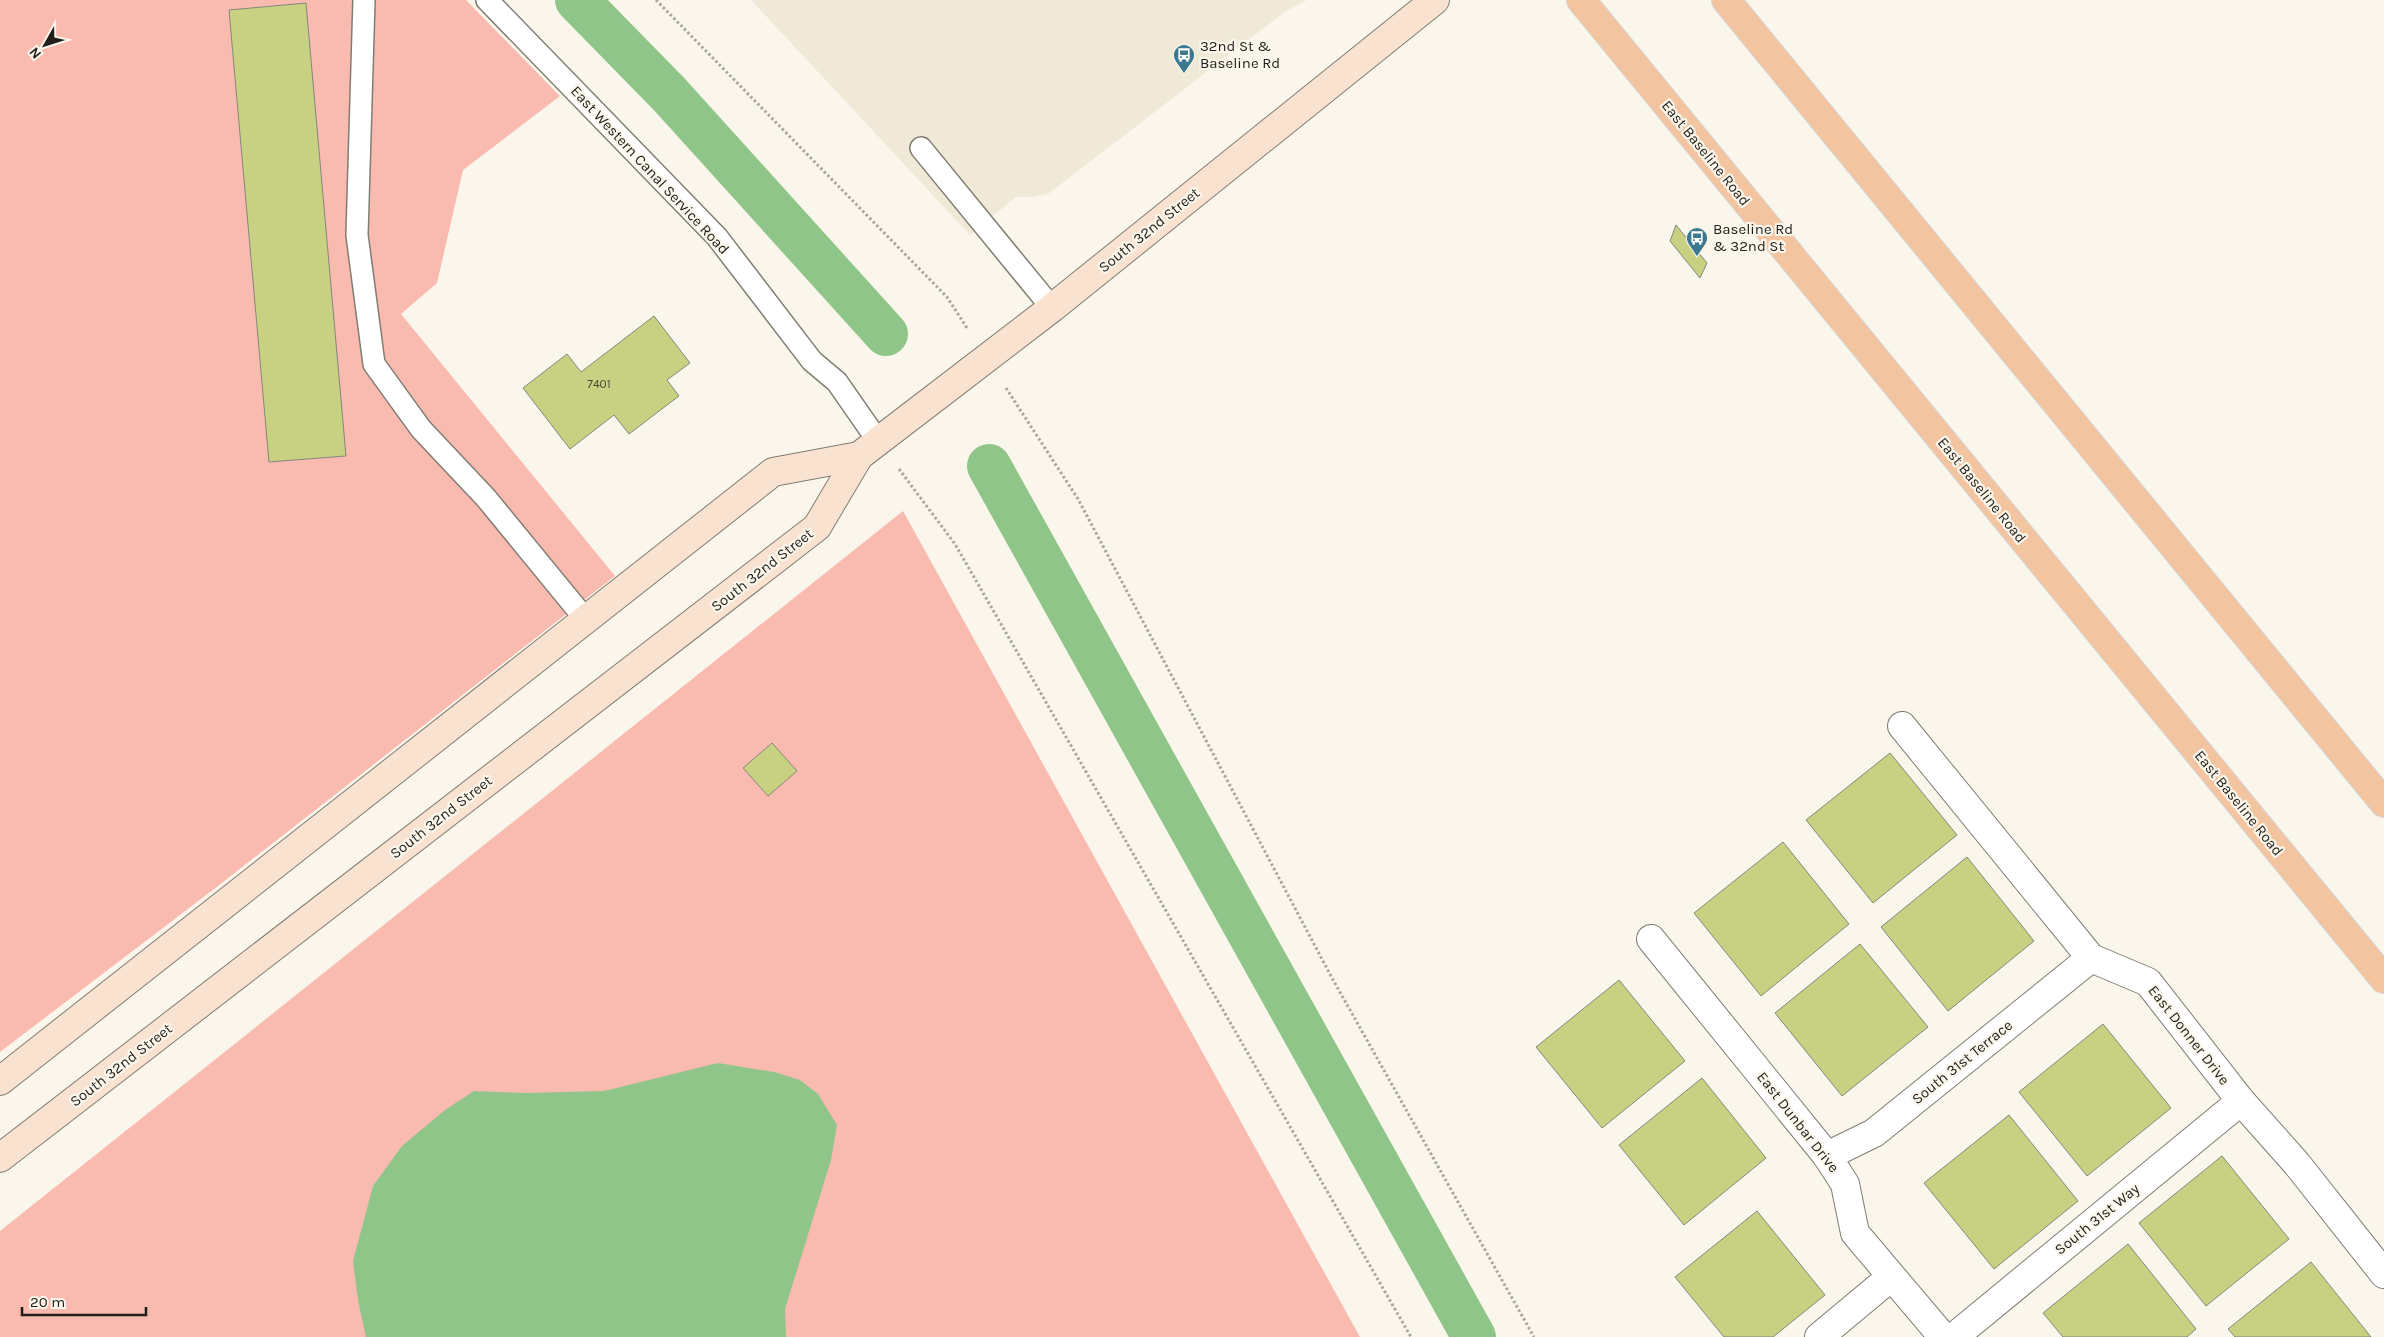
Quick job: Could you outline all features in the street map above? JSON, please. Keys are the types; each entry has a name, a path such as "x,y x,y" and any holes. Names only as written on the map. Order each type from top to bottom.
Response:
{"main road":[{"name":"South 32nd Street","path":"0,1158 817,527 878,442 1052,308 1435,0"},
{"name":"East Baseline Road","path":"1581,0 2384,979"},
{"path":"1726,0 2384,803"},
{"name":"South 32nd Street","path":"0,1081 773,472 878,442"}],"street":[{"name":"East Donner Drive","path":"1902,726 2091,958 2148,982 2241,1101 2297,1164 2384,1274"},
{"name":"East Dunbar Drive","path":"1651,939 1827,1156 1845,1184 1855,1233 1943,1337"},
{"name":"South 31st Terrace","path":"1827,1156 1874,1134 2091,958"},
{"name":"South 31st Way","path":"1954,1337 2241,1101"},
{"path":"1819,1337 1891,1277"}],"lane":[{"path":"364,0 357,235 374,364 421,429 486,498 586,620"},
{"name":"East Western Canal Service Road","path":"487,0 717,237 812,361 837,382 878,442"},
{"path":"921,148 1052,308"}],"path":[{"path":"656,0 947,297"},
{"path":"1024,414 1078,499 1332,978 1534,1337"},
{"path":"920,496 955,544 1411,1337"}],"shaded area":[{"path":"0,0 466,0 560,96 463,170 437,283 401,314 615,576 218,886 0,1052"},
{"path":"751,0 1307,0 1286,11 1048,194 1016,197 970,235"},
{"path":"903,511 1360,1337 0,1337 0,1231"},
{"path":"718,1063 774,1072 800,1080 818,1094 837,1125 831,1160 785,1309 786,1337 366,1337 358,1300 353,1261 373,1186 402,1146 445,1110 474,1091 526,1093 604,1091"}],"building":[{"path":"306,3 346,456 269,462 229,10"},
{"path":"1676,225 1707,263 1700,278 1670,241"},
{"path":"654,316 690,363 667,380 679,396 629,434 614,415 570,449 523,388 567,354 581,372"},
{"path":"772,743 797,771 768,796 743,768"},
{"path":"1890,753 1957,835 1873,903 1806,820"},
{"path":"1783,842 1849,924 1761,996 1694,913"},
{"path":"1967,857 2034,941 1948,1011 1881,927"},
{"path":"1860,944 1928,1027 1842,1096 1775,1013"},
{"path":"1619,980 1685,1061 1602,1128 1536,1047"},
{"path":"2103,1024 2171,1108 2087,1176 2019,1092"},
{"path":"1702,1078 1766,1158 1684,1225 1619,1145"},
{"path":"2009,1115 2078,1201 1994,1269 1924,1183"},
{"path":"2222,1156 2289,1239 2206,1306 2139,1223"},
{"path":"1757,1211 1825,1295 1773,1337 1724,1337 1675,1277"},
{"path":"2128,1244 2196,1329 2187,1337 2063,1337 2043,1313"},
{"path":"2311,1262 2371,1337 2235,1337 2228,1329"}],"waterway":[{"path":"577,0 669,94 886,334"},
{"path":"989,466 1474,1337"}],"place":[{"name":"32nd St & Baseline Rd","path":"1184,74"},
{"name":"Baseline Rd & 32nd St","path":"1697,257"}]}
